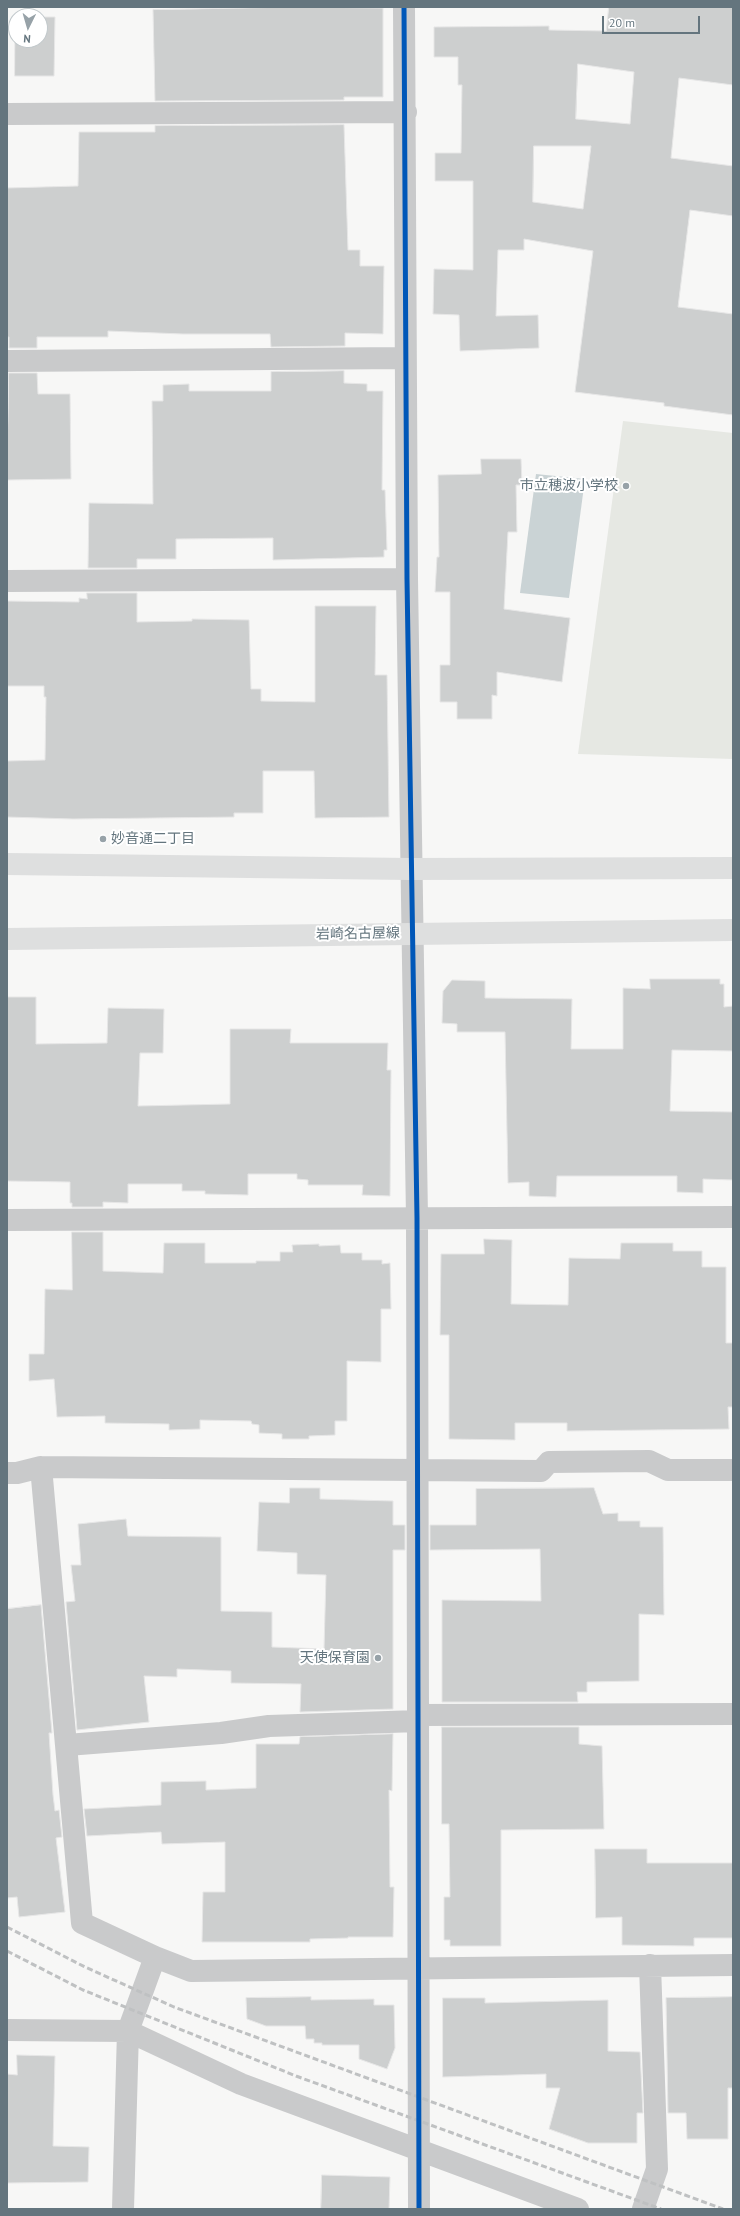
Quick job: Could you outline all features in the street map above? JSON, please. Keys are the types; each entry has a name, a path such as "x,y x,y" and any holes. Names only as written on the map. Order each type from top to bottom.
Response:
{"main road":[{"path":"7,864 410,869 733,868"},
{"name":"岩崎名古屋線","path":"7,939 733,930"}],"street":[{"path":"404,7 406,112 407,578 410,869 417,1218 416,1469 419,2209"},
{"path":"7,114 406,112"},
{"path":"7,361 406,358"},
{"path":"7,581 407,578"},
{"path":"7,1220 733,1217"},
{"path":"7,1472 17,1473 41,1467 541,1470 549,1462 649,1461 668,1470 733,1470"},
{"path":"41,1467 68,1745 82,1923 155,1957 191,1971 733,1965"},
{"path":"68,1745 221,1733 269,1726 418,1718 733,1714"},
{"path":"123,2209 128,2031 155,1957"},
{"path":"643,2209 657,2169 650,1965"},
{"path":"7,2030 128,2031 240,2084 578,2209"}],"shaded area":[{"path":"623,421 733,433 733,759 578,754"},
{"path":"536,474 585,479 569,598 520,593"}],"building":[{"path":"298,7 383,8 383,97 344,97 344,100 155,101 153,10"},
{"path":"609,7 733,7 733,85 679,78 671,158 733,166 733,216 690,210 678,307 733,314 733,415 664,406 664,403 575,392 593,251 524,239 524,250 498,250 496,316 538,315 539,348 460,351 459,315 433,314 434,269 473,270 473,181 435,181 435,153 461,153 462,85 458,85 458,57 434,57 434,27 549,26 549,30 606,31","holes":["578,64 634,72 630,124 576,119","534,146 591,146 583,209 533,202"]},
{"path":"48,17 55,17 54,76 15,76 15,48 48,48"},
{"path":"344,125 348,250 360,250 360,266 384,266 383,334 345,333 345,346 271,347 270,334 183,334 108,331 108,337 37,337 37,348 9,348 9,337 7,337 7,188 78,186 79,132 155,132 155,126"},
{"path":"344,371 344,383 367,384 367,391 383,391 382,490 385,490 387,550 384,550 384,557 273,560 273,538 176,539 176,559 137,559 137,568 88,568 89,503 153,504 152,401 163,401 163,385 189,384 189,391 271,391 271,372"},
{"path":"9,373 37,373 38,394 70,394 71,479 7,480"},
{"path":"481,459 521,459 522,485 516,485 517,532 508,532 504,609 570,618 562,682 497,672 497,696 492,695 492,719 457,719 457,702 440,702 440,665 450,665 450,592 435,592 437,557 439,557 438,475 481,474"},
{"path":"87,593 137,593 137,622 192,621 192,619 249,620 251,689 261,689 261,701 315,702 315,606 376,606 375,675 387,675 389,817 315,818 314,771 263,771 263,813 234,813 234,817 73,819 7,817 7,761 45,760 46,697 44,697 44,686 7,686 7,601 79,602 79,598 87,599"},
{"path":"650,979 720,979 720,984 724,984 724,1007 733,1006 733,1051 672,1050 670,1111 733,1112 733,1180 703,1179 703,1193 677,1192 677,1176 557,1176 556,1197 529,1196 529,1182 508,1183 505,1032 457,1032 457,1024 442,1023 443,991 452,980 485,981 485,998 572,999 571,1049 623,1049 623,988 650,989"},
{"path":"7,997 36,997 36,1044 107,1043 108,1008 164,1009 163,1053 140,1053 138,1106 230,1104 230,1029 291,1029 290,1043 388,1043 387,1070 391,1070 390,1196 362,1195 363,1185 308,1185 308,1180 297,1179 297,1174 248,1174 248,1195 205,1194 205,1191 182,1191 182,1184 128,1184 128,1203 103,1202 103,1207 72,1207 72,1203 70,1203 70,1182 7,1181"},
{"path":"72,1232 103,1232 103,1271 163,1273 164,1243 205,1243 205,1263 256,1263 256,1261 280,1261 280,1252 293,1252 292,1245 319,1244 319,1246 340,1245 341,1253 362,1253 362,1260 382,1260 382,1264 390,1263 391,1309 381,1309 381,1362 347,1361 347,1421 335,1421 335,1435 309,1436 309,1439 282,1439 282,1434 259,1433 259,1425 252,1424 251,1421 200,1420 200,1429 169,1430 169,1424 105,1423 105,1416 57,1417 54,1379 29,1381 29,1354 44,1354 45,1289 72,1290"},
{"path":"484,1239 512,1240 511,1304 568,1305 569,1258 620,1259 621,1243 673,1243 673,1251 702,1251 702,1267 726,1267 726,1343 733,1343 733,1407 728,1407 729,1429 567,1431 567,1423 515,1423 515,1440 449,1439 449,1335 440,1335 441,1254 484,1254"},
{"path":"290,1488 320,1488 320,1499 393,1501 393,1525 405,1525 405,1550 393,1550 393,1709 300,1712 301,1684 231,1683 231,1671 177,1669 177,1677 144,1676 149,1722 77,1730 66,1602 75,1601 71,1565 81,1565 78,1524 126,1519 128,1536 221,1537 221,1611 272,1612 272,1647 324,1649 326,1575 297,1574 297,1553 257,1551 259,1502 289,1503"},
{"path":"594,1488 603,1514 618,1513 618,1521 640,1521 640,1527 663,1527 664,1615 639,1614 639,1681 587,1682 587,1692 577,1692 578,1702 442,1702 442,1600 541,1601 540,1549 430,1550 430,1525 476,1525 476,1489"},
{"path":"41,1605 52,1733 49,1733 53,1795 55,1811 59,1810 62,1837 56,1838 65,1912 19,1917 17,1897 7,1898 7,1609"},
{"path":"442,1727 579,1727 579,1744 602,1746 604,1829 501,1830 501,1946 450,1946 450,1940 444,1940 444,1897 450,1897 449,1824 442,1824"},
{"path":"393,1734 392,1791 389,1790 390,1887 394,1887 393,1937 310,1939 310,1942 202,1942 203,1892 225,1892 225,1842 162,1844 161,1832 87,1836 84,1809 161,1805 161,1782 206,1781 206,1790 256,1788 256,1744 299,1744 300,1737"},
{"path":"595,1849 647,1849 647,1863 733,1863 733,1938 694,1938 694,1946 622,1945 622,1917 596,1918"},
{"path":"311,1997 311,2000 374,1999 374,2005 394,2005 395,2048 387,2069 359,2059 359,2045 322,2045 322,2043 314,2043 314,2039 306,2039 305,2026 266,2026 247,2019 246,1998"},
{"path":"733,1997 733,2088 728,2088 728,2139 687,2139 686,2113 668,2113 666,1998"},
{"path":"443,1998 485,1998 485,2003 608,2000 608,2051 640,2052 643,2113 637,2113 637,2143 588,2143 549,2129 560,2088 546,2088 546,2074 443,2077"},
{"path":"17,2055 55,2056 53,2146 89,2147 88,2182 7,2183 7,2074 17,2075"},
{"path":"322,2175 390,2177 389,2209 321,2209"}],"railway":[{"path":"7,1927 85,1967 174,2007 723,2209"},
{"path":"7,1951 83,1990 296,2076 661,2209"}],"cycle path":[{"path":"404,7 407,579 417,1218 419,2209"}],"place":[{"name":"市立穂波小学校","path":"626,486"},
{"name":"妙音通二丁目","path":"103,839"},
{"name":"天使保育園","path":"378,1658"}]}
